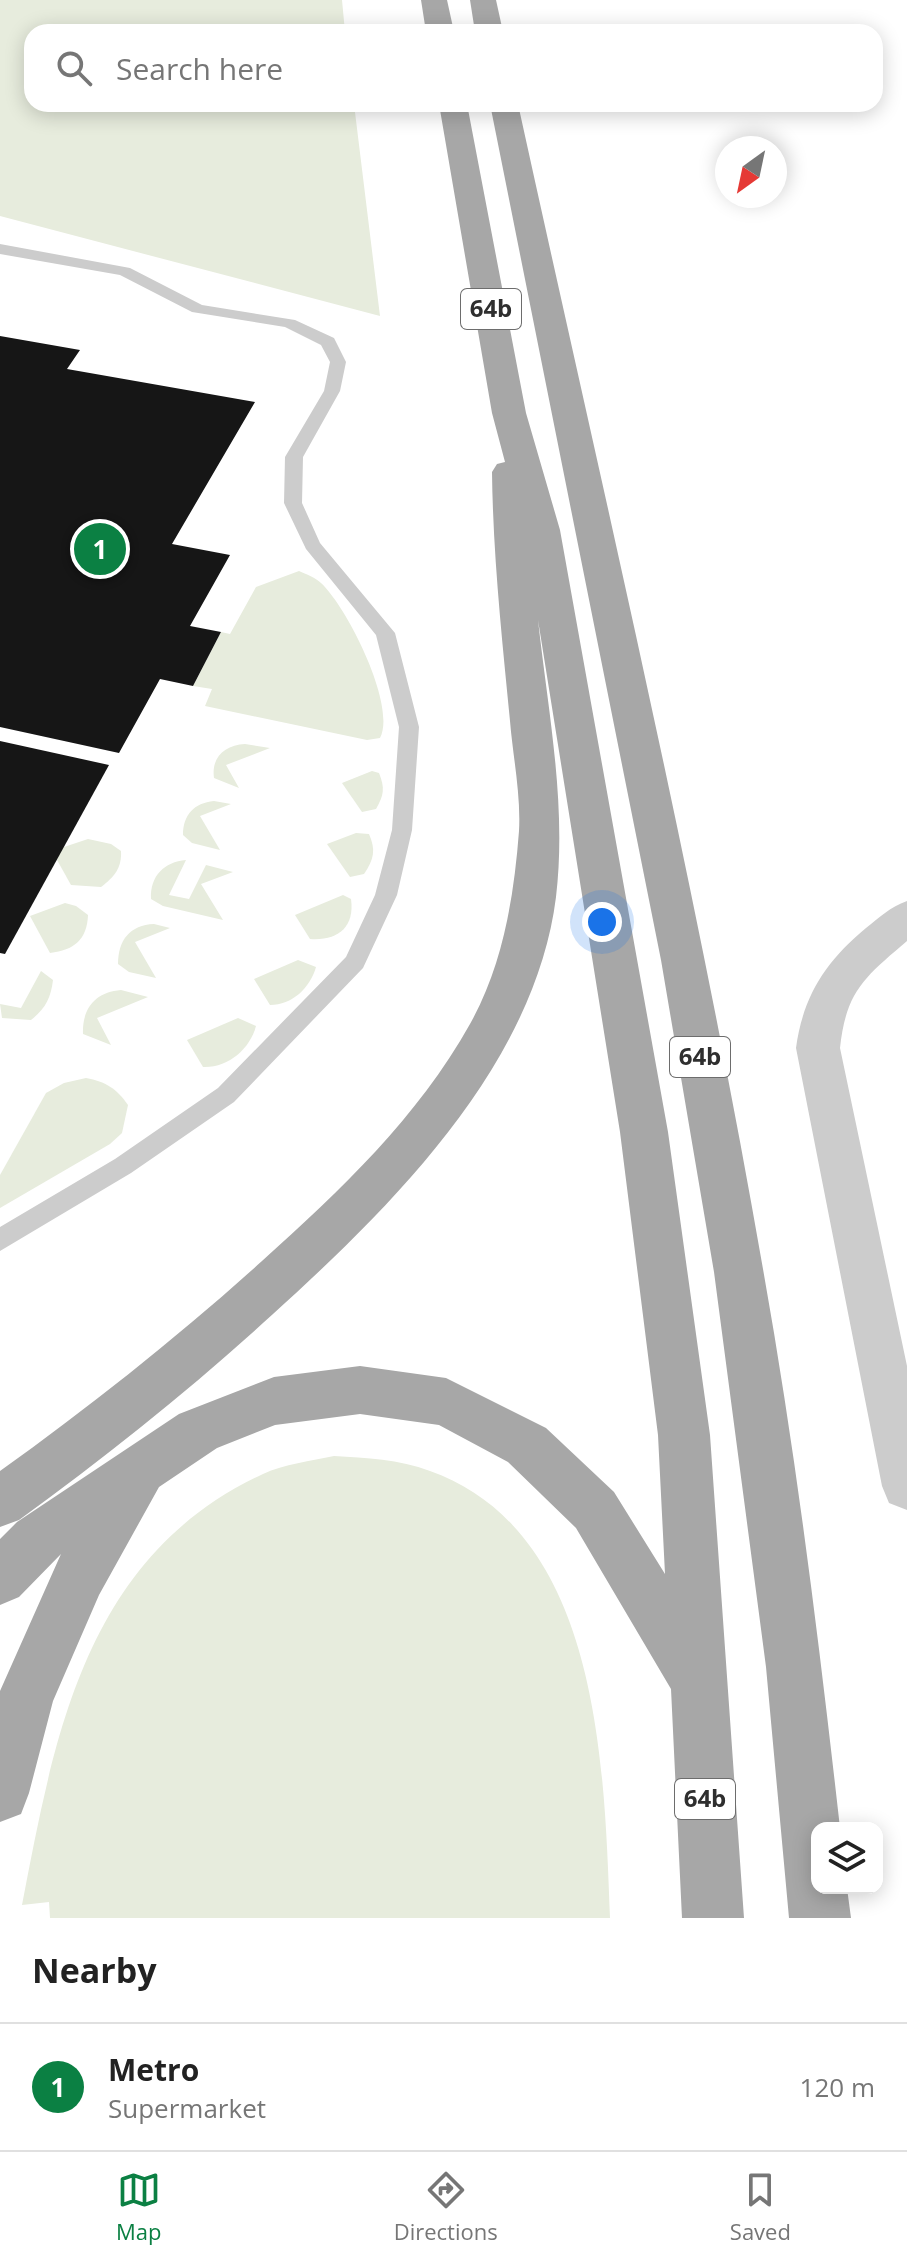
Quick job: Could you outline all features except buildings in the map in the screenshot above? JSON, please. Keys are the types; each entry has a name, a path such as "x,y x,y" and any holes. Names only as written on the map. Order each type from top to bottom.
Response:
{"main road":[{"path":"434,0 438,24"},
{"path":"483,0 488,24"},
{"name":"64b","path":"454,112 509,413 542,530 644,1132 684,1435 713,1918"},
{"name":"64b","path":"506,112 683,960 739,1272 794,1667 820,1918"},
{"path":"0,1502 209,1341 348,1215 416,1142 465,1075 506,996 529,925 540,872 540,826 511,538 509,413"},
{"path":"0,1578 36,1540 198,1431 274,1401 360,1390 446,1402 527,1445 595,1510 697,1679"},
{"path":"0,1793 25,1700 79,1576 143,1468"}],"street":[{"path":"907,917 845,972 832,989 819,1025 818,1048 907,1486"}],"lane":[{"path":"0,249 124,271 198,309 289,323 328,342 338,362 332,391 294,457 293,503 312,545 385,633 409,727 402,830 386,895 355,962 226,1095 123,1166 0,1240"}],"shaded area":[{"path":"0,0 342,0 344,24 24,24 24,112 355,112 380,316 0,216"},
{"path":"299,571 321,583 332,595 356,634 382,704 380,738 367,740 205,706 212,689 193,686 221,632 230,634 256,587"},
{"path":"245,744 270,748 226,765 239,788 214,778 217,758 231,747"},
{"path":"372,771 379,773 382,795 376,809 362,812 342,783"},
{"path":"214,801 231,804 200,816 220,850 192,843 183,835 191,811 201,804"},
{"path":"356,833 369,834 373,854 364,874 350,877 327,844"},
{"path":"88,839 111,844 121,851 116,872 101,887 71,885 52,851"},
{"path":"186,860 169,895 189,899 206,865 233,872 201,884 223,920 163,906 151,899 153,883 160,872 171,864"},
{"path":"343,895 351,899 347,925 336,935 310,939 295,915"},
{"path":"65,903 76,906 88,915 85,931 72,946 50,953 30,916"},
{"path":"154,924 170,928 135,942 156,978 129,972 118,964 123,941 138,927"},
{"path":"298,960 316,967 309,982 293,999 270,1005 254,979"},
{"path":"41,971 53,980 49,998 40,1012 31,1020 2,1018 0,1004 21,1008"},
{"path":"121,990 148,997 97,1018 111,1045 83,1034 85,1017 92,1003 104,994"},
{"path":"238,1018 256,1026 249,1042 229,1061 203,1067 187,1040"},
{"path":"86,1078 110,1087 128,1105 122,1133 110,1144 0,1208 0,1175 46,1093 64,1083"},
{"path":"334,1456 370,1458 430,1471 487,1502 529,1545 561,1599 582,1661 595,1726 603,1793 610,1918 50,1918 49,1902 22,1905 49,1777 66,1715 88,1656 118,1601 155,1552 203,1509 263,1474"}],"place":[{"name":"Metro","path":"100,549"}]}
